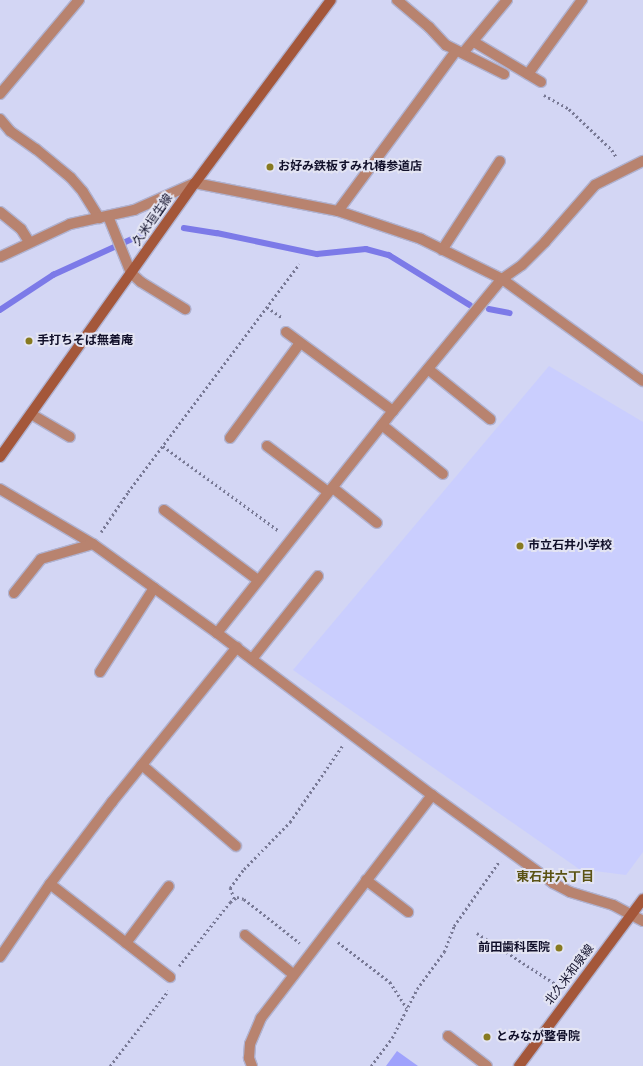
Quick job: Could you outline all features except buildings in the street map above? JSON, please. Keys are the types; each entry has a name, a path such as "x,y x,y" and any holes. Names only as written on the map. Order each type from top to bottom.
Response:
{"main road":[{"name":"久米垣生線","path":"0,457 196,183 331,0"},
{"name":"北久米和泉線","path":"519,1066 643,900"}],"street":[{"path":"0,94 79,0"},
{"path":"397,0 430,26 446,45 504,74"},
{"path":"338,211 460,52 474,42 507,0"},
{"path":"528,74 582,0"},
{"path":"474,42 541,82"},
{"path":"2,127 36,149 71,178 103,217 122,251 131,273 141,282 186,309"},
{"path":"442,250 500,161"},
{"path":"217,632 393,411 502,279 522,265 545,242 595,185 643,161"},
{"path":"0,257 29,242 70,224 134,210 196,183 338,211 421,240 502,279 643,381"},
{"path":"0,212 21,229 29,242"},
{"path":"286,332 393,411"},
{"path":"230,438 300,343"},
{"path":"428,369 490,419"},
{"path":"31,414 70,437"},
{"path":"382,425 443,474"},
{"path":"267,446 377,523"},
{"path":"0,489 93,544 217,632 350,734 553,883 570,892 613,905 643,921"},
{"path":"164,510 258,580"},
{"path":"14,593 41,559 93,544"},
{"path":"252,659 318,576"},
{"path":"100,672 154,588"},
{"path":"0,957 50,884 142,765 237,647"},
{"path":"142,765 236,846"},
{"path":"252,1066 249,1058 250,1044 261,1018 432,795"},
{"path":"366,880 408,912"},
{"path":"50,884 170,977"},
{"path":"126,943 169,886"},
{"path":"245,935 294,975"},
{"path":"448,1036 487,1066"}],"path":[{"path":"539,93 569,109 612,150 624,170"},
{"path":"93,544 163,446 299,264"},
{"path":"163,446 291,540"},
{"path":"234,899 230,888 244,869 290,822 350,734"},
{"path":"372,1066 392,1038 417,989 444,952 454,926 507,850"},
{"path":"110,1066 169,989 170,977 237,897 244,899 311,952"},
{"path":"326,933 390,982 407,1008"},
{"path":"477,933 572,995"}],"shaded area":[{"name":"市立石井小学校","path":"549,366 643,422 643,852 626,875 579,869 293,670"}],"waterway":[{"path":"184,228 217,233 317,254 366,249 389,255 470,305"},
{"path":"0,310 53,275 143,234"},
{"path":"489,309 510,313"}],"place":[{"name":"お好み鉄板すみれ椿参道店","path":"270,167"},
{"name":"手打ちそば無着庵","path":"29,341"},
{"name":"市立石井小学校","path":"520,546"},
{"name":"前田歯科医院","path":"559,948"},
{"name":"とみなが整骨院","path":"487,1037"}],"district":[{"name":"東石井六丁目","path":"555,877"}]}
